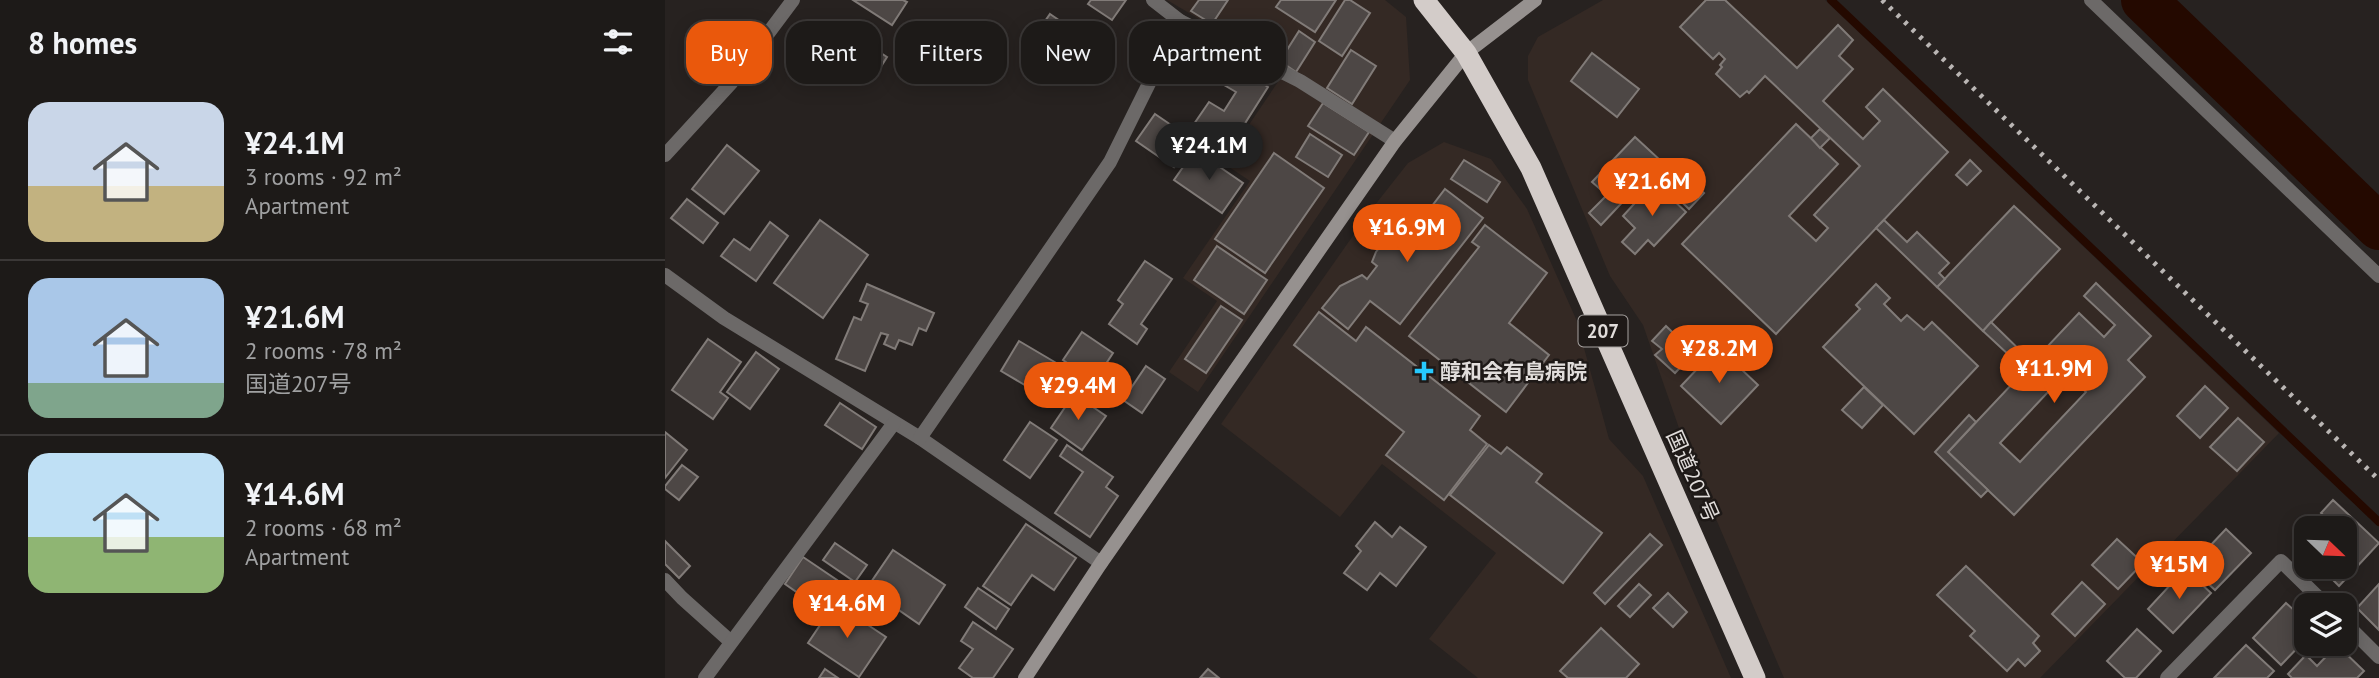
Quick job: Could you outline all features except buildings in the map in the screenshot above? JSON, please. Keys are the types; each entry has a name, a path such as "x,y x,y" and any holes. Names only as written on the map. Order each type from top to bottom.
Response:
{"highway":[{"name":"国道207号","path":"1424,0 1466,53 1531,168 1755,678"}],"street":[{"path":"665,155 731,83 793,0"},
{"path":"1153,0 1180,21"},
{"path":"1025,678 1101,563 1395,141 1466,53 1535,0"},
{"path":"2091,0 2379,276"},
{"path":"1286,74 1395,141"},
{"path":"920,438 1110,162 1149,84"},
{"path":"665,275 725,318 920,438 1101,563"},
{"path":"705,678 894,423"},
{"path":"2171,676 2281,561 2314,593"},
{"path":"665,580 730,641"},
{"path":"2357,636 2379,657"}],"shaded area":[{"path":"1167,0 1385,0 1406,17 1410,80 1198,392 1169,372 1217,301 1183,278 1250,181 1223,163 1277,84 1286,84 1286,21 1203,21"},
{"path":"1603,0 1825,0 2279,433 2040,678 1784,678 1687,451 1643,325 1610,276 1528,80 1528,56 1538,37"},
{"name":"醇和会有島病院","path":"1444,142 1491,159 1527,209 1576,319 1609,439 1643,476 1731,678 1478,678 1429,639 1496,553 1382,464 1340,517 1221,424 1371,210 1408,163"}],"waterway":[{"path":"1831,0 2379,522"},
{"path":"2144,0 2379,227"}],"railway":[{"path":"1882,0 2379,480"}],"place":[{"name":"醇和会有島病院","path":"1424,371"}]}
